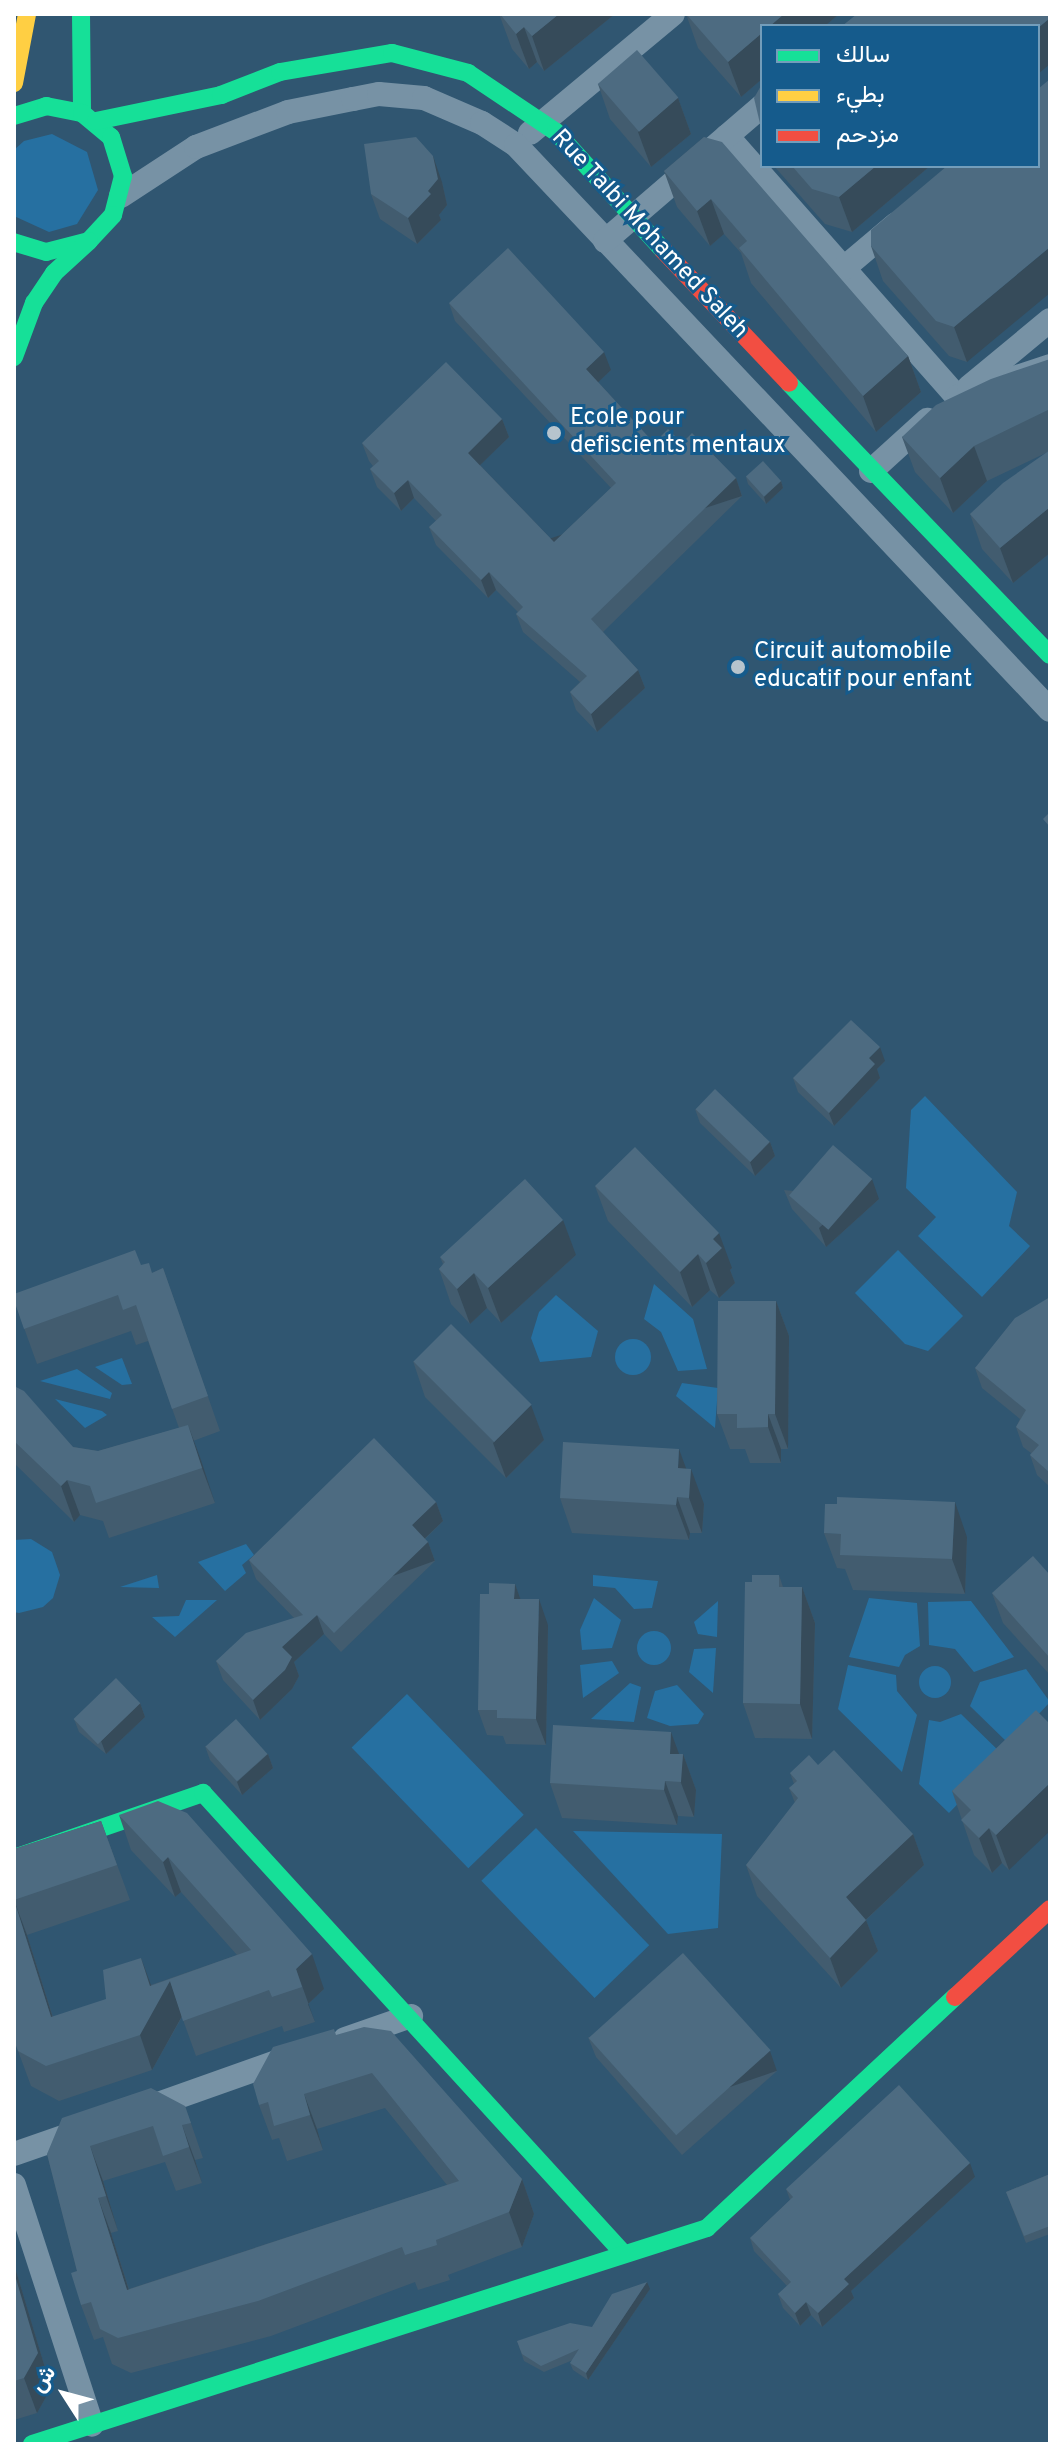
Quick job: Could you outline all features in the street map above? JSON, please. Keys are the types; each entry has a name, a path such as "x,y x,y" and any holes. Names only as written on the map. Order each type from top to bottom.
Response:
{"main road":[{"path":"14,83 27,14"},
{"path":"14,357 34,303 54,273 103,230 121,196 120,156 89,117 81,14"},
{"name":"Rue Talbi Mohamed Saleh","path":"89,117 221,95 280,72 392,53 468,73 543,121 871,471 1050,655"},
{"path":"14,116 46,106 89,117"},
{"path":"14,242 46,252 89,241"},
{"path":"14,1858 203,1793 411,2016 624,2254"},
{"path":"32,2444 707,2228 1050,1909"}],"street":[{"path":"516,145 673,14"},
{"name":"Rue Talbi Mohamed Saleh","path":"121,196 196,147 288,112 379,94 452,107 516,145 1050,710"},
{"path":"605,241 760,108"},
{"path":"727,136 957,397"},
{"path":"844,268 917,207"},
{"path":"871,471 1050,320"},
{"path":"957,397 1050,366"},
{"path":"14,2154 411,2016"},
{"path":"14,2185 92,2425"}],"shaded area":[{"path":"52,134 87,152 98,190 77,224 49,232 14,216 14,150 24,141"},
{"path":"925,1096 1017,1192 1009,1226 1030,1246 982,1297 918,1236 936,1217 906,1188 911,1110"},
{"path":"898,1250 963,1316 928,1351 905,1344 855,1293"},
{"path":"654,1284 693,1319 707,1369 678,1371 661,1332 644,1319"},
{"path":"556,1295 598,1331 591,1357 540,1362 531,1338 539,1312"},
{"path":"633,1339 646,1344 651,1357 646,1370 633,1375 620,1370 615,1357 620,1344"},
{"path":"122,1358 132,1384 122,1385 95,1367"},
{"path":"77,1369 112,1393 110,1399 40,1381"},
{"path":"682,1383 718,1388 715,1428 676,1396"},
{"path":"55,1399 102,1411 107,1415 85,1428"},
{"path":"31,1539 52,1552 60,1575 53,1598 43,1607 19,1613 14,1612 14,1540"},
{"path":"246,1544 254,1555 242,1565 246,1573 225,1591 198,1562"},
{"path":"157,1575 159,1588 120,1587"},
{"path":"593,1575 658,1581 652,1608 634,1609 615,1588 593,1586"},
{"path":"594,1598 621,1620 612,1648 582,1650 580,1630"},
{"path":"869,1598 917,1603 920,1646 905,1655 899,1667 849,1657"},
{"path":"186,1600 217,1600 175,1637 152,1617 179,1616"},
{"path":"718,1601 717,1637 698,1634 694,1622"},
{"path":"971,1601 1014,1657 974,1672 955,1649 929,1645 928,1602"},
{"path":"654,1631 666,1636 671,1648 666,1660 654,1665 642,1660 637,1648 642,1636"},
{"path":"716,1648 713,1693 689,1672 694,1649"},
{"path":"612,1661 619,1673 583,1698 580,1665"},
{"path":"848,1665 896,1675 897,1691 917,1715 902,1772 838,1709"},
{"path":"935,1666 947,1670 951,1682 947,1694 935,1698 923,1694 919,1682 923,1670"},
{"path":"1026,1669 1050,1702 1010,1745 970,1706 980,1682"},
{"path":"630,1683 641,1687 634,1722 591,1719"},
{"path":"677,1685 704,1714 698,1724 670,1726 647,1718 655,1691"},
{"path":"407,1694 524,1815 468,1868 352,1747"},
{"path":"961,1714 1004,1756 949,1813 919,1784 929,1720 940,1722"},
{"path":"536,1828 649,1945 595,1998 481,1881"},
{"path":"573,1831 722,1834 718,1928 668,1934"}],"building":[{"path":"500,14 559,14 532,36 524,27 516,34"},
{"path":"686,14 784,14 772,24 760,24 760,35 728,62"},
{"path":"857,14 1050,14 1050,18 1040,26 844,24"},
{"path":"637,50 678,98 639,132 598,84"},
{"path":"1050,79 1050,247 954,327 936,321 871,246 871,230 945,168 1040,168 1040,87"},
{"path":"760,88 760,124 754,98"},
{"path":"416,137 433,156 438,179 428,191 431,194 408,218 371,194 364,144"},
{"path":"704,137 722,142 908,356 863,396 739,248 747,241 711,199 697,211 664,171"},
{"path":"794,168 874,168 839,197 812,189"},
{"path":"508,248 604,352 586,369 654,443 668,429 682,443 692,433 736,478 591,619 638,670 591,714 570,692 587,676 516,614 523,607 489,572 481,580 429,527 442,515 408,480 394,493 370,469 379,461 362,443 446,362 502,419 468,453 554,542 616,483 449,303"},
{"path":"1050,359 1050,409 974,446 940,478 902,437 936,405 991,379"},
{"path":"1050,450 1050,507 1000,548 970,514 1003,483"},
{"path":"763,461 781,481 764,496 746,476"},
{"path":"1050,812 1050,827 1043,819"},
{"path":"851,1020 880,1047 869,1058 875,1064 829,1113 793,1078"},
{"path":"715,1089 770,1142 750,1162 696,1109"},
{"path":"833,1145 872,1179 828,1230 789,1196"},
{"path":"635,1147 719,1233 713,1239 722,1248 706,1263 698,1254 680,1272 595,1186"},
{"path":"525,1179 563,1220 488,1288 474,1273 457,1289 439,1269 445,1262 440,1257"},
{"path":"135,1250 141,1265 149,1263 152,1273 163,1268 208,1396 172,1409 136,1305 123,1310 118,1295 24,1329 14,1300 14,1294"},
{"path":"1050,1297 1050,1473 1030,1455 1039,1445 1016,1427 1026,1410 975,1368 1015,1318"},
{"path":"718,1301 776,1301 775,1414 768,1414 768,1427 737,1428 737,1414 717,1414"},
{"path":"451,1324 532,1405 494,1442 414,1361"},
{"path":"14,1386 24,1391 73,1447 98,1451 188,1425 202,1468 96,1503 90,1486 67,1480 61,1486 14,1441"},
{"path":"374,1438 436,1502 412,1525 428,1542 334,1633 317,1615 282,1647 292,1657 285,1670 253,1700 216,1661 246,1633 303,1615 249,1560"},
{"path":"563,1442 679,1449 678,1468 691,1469 689,1498 677,1497 676,1505 560,1498"},
{"path":"837,1497 955,1502 952,1559 840,1555 841,1534 824,1533 825,1504 837,1504"},
{"path":"1033,1556 1050,1575 1050,1658 992,1593"},
{"path":"752,1575 779,1575 779,1587 802,1587 800,1704 743,1703 745,1582 752,1582"},
{"path":"489,1583 515,1584 514,1599 539,1599 536,1719 497,1718 497,1710 478,1710 480,1594 489,1594"},
{"path":"116,1678 140,1703 98,1744 74,1719"},
{"path":"1036,1710 1050,1724 1050,1783 996,1835 989,1828 979,1838 961,1820 971,1810 952,1791"},
{"path":"236,1719 267,1754 237,1781 206,1746"},
{"path":"553,1725 671,1732 670,1754 683,1754 681,1782 665,1781 664,1790 550,1783"},
{"path":"834,1750 913,1834 846,1897 866,1920 830,1958 746,1865 798,1798 789,1788 797,1781 790,1773 809,1755 818,1765"},
{"path":"158,1801 187,1813 312,1954 296,1969 302,1987 272,1997 269,1990 183,2021 170,1981 140,2035 46,2066 18,2051 14,2040 14,1900 51,2017 106,1999 103,1970 141,1958 150,1986 251,1950 168,1857 163,1862 119,1815"},
{"path":"101,1821 117,1865 14,1900 14,1849"},
{"path":"683,1953 771,2050 676,2135 589,2038"},
{"path":"364,2027 391,2031 522,2179 509,2212 436,2240 437,2245 405,2255 402,2247 258,2301 118,2338 100,2329 91,2302 81,2305 71,2273 77,2271 47,2154 62,2118 151,2088 185,2106 191,2123 182,2125 189,2147 163,2156 153,2126 90,2146 106,2196 98,2198 127,2290 459,2181 372,2073 304,2094 310,2115 274,2126 268,2102 259,2105 253,2084 273,2047 334,2029 336,2035"},
{"path":"899,2085 970,2163 844,2279 849,2284 818,2313 806,2302 795,2313 778,2294 791,2282 750,2238 793,2197 786,2189"},
{"path":"1050,2174 1050,2226 1024,2236 1006,2192"},
{"path":"14,2272 38,2353 24,2378 14,2381"},
{"path":"647,2282 586,2373 570,2363 579,2349 541,2366 522,2354 517,2341 570,2323 592,2327 612,2294"}],"traffic: fast":[{"path":"81,14 82,113"},
{"path":"96,121 221,95 280,72 392,53 468,73 556,132 663,250"},
{"path":"14,116 46,106 82,113 111,137 123,176 113,215 89,241 46,252 14,242"},
{"path":"14,357 34,303 54,273 89,241"},
{"path":"789,383 1050,655"},
{"path":"14,1858 203,1793 624,2254"},
{"path":"32,2444 707,2228 955,1997"}],"traffic: slow":[{"path":"14,83 27,14"}],"traffic: jam":[{"path":"663,250 789,383"},
{"path":"955,1997 1050,1909"}],"place":[{"name":"Ecole pour defiscients mentaux","path":"554,433"},
{"name":"Circuit automobile educatif pour enfant","path":"738,667"}]}
